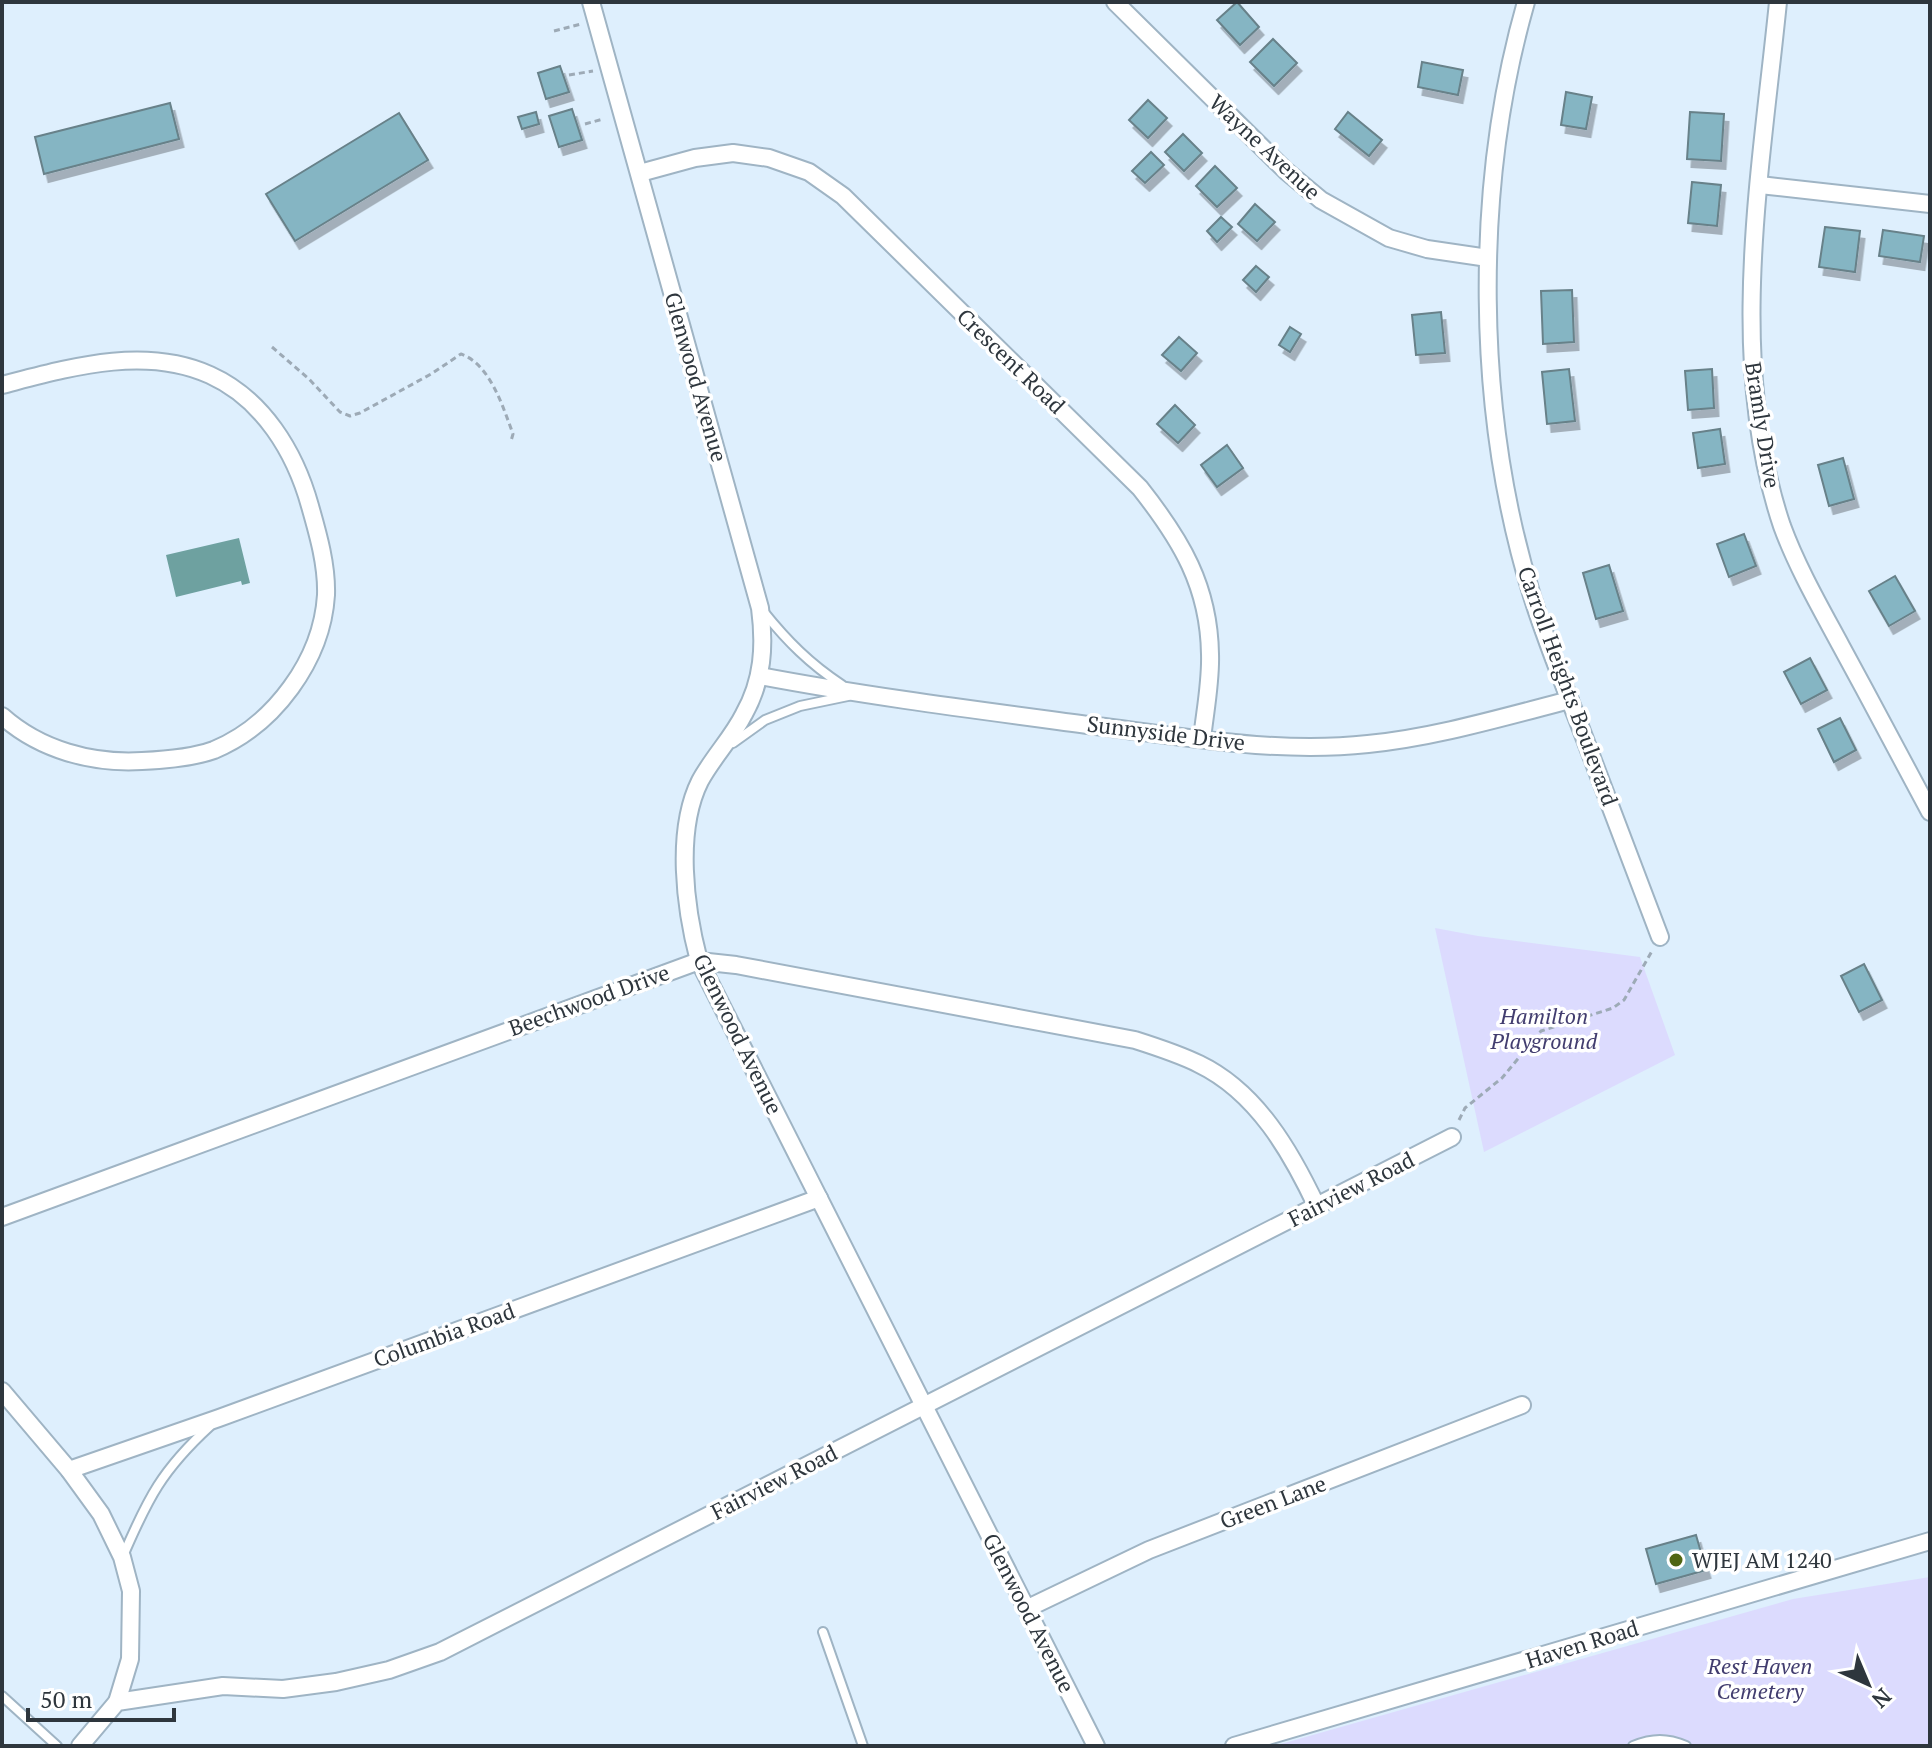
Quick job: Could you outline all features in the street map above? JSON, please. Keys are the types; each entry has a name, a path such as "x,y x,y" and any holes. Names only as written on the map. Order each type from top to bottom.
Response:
{"street":[{"name":"Glenwood Avenue","path":"591,2 760,608 764,640 760,676 744,714 700,781 687,817 685,851 691,931 699,961 1096,1746"},
{"name":"Wayne Avenue","path":"1115,2 1286,171 1321,200 1389,238 1427,249 1488,258"},
{"name":"Carroll Heights Boulevard","path":"1526,2 1503,100 1488,258 1488,335 1495,417 1511,512 1531,595 1660,937"},
{"name":"Bramly Drive","path":"1778,2 1750,325 1754,392 1764,462 1783,528 1814,595 1930,812"},
{"name":"Crescent Road","path":"640,173 695,158 733,153 769,158 809,172 843,196 1140,488 1170,526 1192,564 1208,615 1211,657 1202,739"},
{"path":"1760,185 1930,204"},
{"path":"2,385 107,362 149,361 210,375 227,385 272,425 292,455 304,484 321,549 326,593 316,642 289,689 261,720 240,736 212,750 157,760 115,763 79,757 51,747 2,716"},
{"name":"Sunnyside Drive","path":"760,676 857,694 1202,739 1298,747 1368,744 1436,734 1570,700"},
{"name":"Beechwood Drive","path":"2,1217 667,970 699,961 752,967 1135,1040 1167,1050 1202,1065 1257,1109 1299,1170 1317,1207"},
{"name":"Fairview Road","path":"117,1702 223,1686 283,1689 336,1682 389,1670 440,1652 1452,1137"},
{"name":"Columbia Road","path":"69,1470 819,1198"},
{"path":"2,1391 69,1470 101,1514 122,1557 131,1591 130,1659 117,1702 80,1746"},
{"name":"Green Lane","path":"1028,1608 1149,1550 1522,1405"},
{"name":"Haven Road","path":"1234,1746 1930,1541"}],"lane":[{"path":"760,608 803,658 857,694"},
{"path":"719,753 765,720 800,706 857,694"},
{"path":"122,1557 147,1501 166,1470 219,1418"},
{"path":"823,1632 863,1746"},
{"path":"2,1696 57,1746"},
{"path":"1633,1746 1660,1739 1686,1746"}],"path":[{"path":"554,31 581,24"},
{"path":"569,75 593,71"},
{"path":"585,124 607,118"},
{"path":"272,347 309,379 340,412 350,416 431,374 461,354 469,356 479,364 493,387 513,434 511,441"},
{"path":"1452,1137 1465,1108 1502,1078 1541,1031 1613,1008 1624,1000 1660,937"}],"green space":[{"name":"Hamilton Playground","path":"1435,928 1640,957 1675,1055 1484,1152"},
{"name":"Rest Haven Cemetery","path":"1930,1577 1930,1746 1274,1746 1793,1599"}],"shaded area":[{"path":"239,538 250,583 242,585 241,581 176,597 166,555"}],"building":[{"path":"1237,2 1259,27 1240,45 1217,20"},
{"path":"1273,39 1297,63 1274,86 1250,62"},
{"path":"1422,62 1463,70 1458,95 1418,87"},
{"path":"560,66 569,92 546,99 538,73"},
{"path":"1566,92 1592,97 1586,129 1561,125"},
{"path":"1148,100 1167,118 1148,138 1129,120"},
{"path":"170,103 179,139 44,174 35,137"},
{"path":"572,109 582,140 559,147 549,116"},
{"path":"536,112 539,124 522,129 518,117"},
{"path":"1348,112 1382,140 1369,156 1335,129"},
{"path":"1690,112 1724,114 1721,161 1687,159"},
{"path":"399,113 428,160 295,241 266,194"},
{"path":"1183,134 1202,153 1184,171 1165,152"},
{"path":"1151,152 1164,165 1145,183 1132,171"},
{"path":"1215,166 1237,188 1217,207 1196,186"},
{"path":"1692,182 1721,185 1717,226 1688,223"},
{"path":"1255,204 1275,222 1257,241 1238,224"},
{"path":"1221,217 1232,227 1217,242 1207,231"},
{"path":"1825,227 1860,231 1855,272 1819,267"},
{"path":"1883,230 1924,236 1920,262 1879,256"},
{"path":"1256,266 1269,277 1256,292 1243,280"},
{"path":"1572,290 1574,342 1543,344 1541,291"},
{"path":"1441,312 1445,353 1416,355 1412,315"},
{"path":"1290,327 1301,334 1290,352 1279,345"},
{"path":"1179,337 1197,353 1181,371 1162,355"},
{"path":"1569,369 1575,421 1547,424 1542,372"},
{"path":"1712,369 1714,408 1688,410 1685,371"},
{"path":"1175,405 1195,425 1178,443 1157,424"},
{"path":"1720,429 1725,464 1698,468 1693,433"},
{"path":"1227,445 1243,468 1217,487 1201,465"},
{"path":"1843,458 1854,499 1829,506 1818,465"},
{"path":"1744,534 1756,566 1729,577 1717,544"},
{"path":"1609,565 1623,611 1596,619 1583,573"},
{"path":"1895,576 1915,611 1889,626 1869,591"},
{"path":"1810,658 1827,690 1801,704 1784,672"},
{"path":"1840,718 1856,750 1834,762 1818,729"},
{"path":"1864,964 1882,1000 1859,1012 1841,976"},
{"name":"WJEJ AM 1240","path":"1696,1535 1706,1570 1656,1584 1646,1549"}],"place":[{"name":"WJEJ AM 1240","path":"1676,1560"}]}
